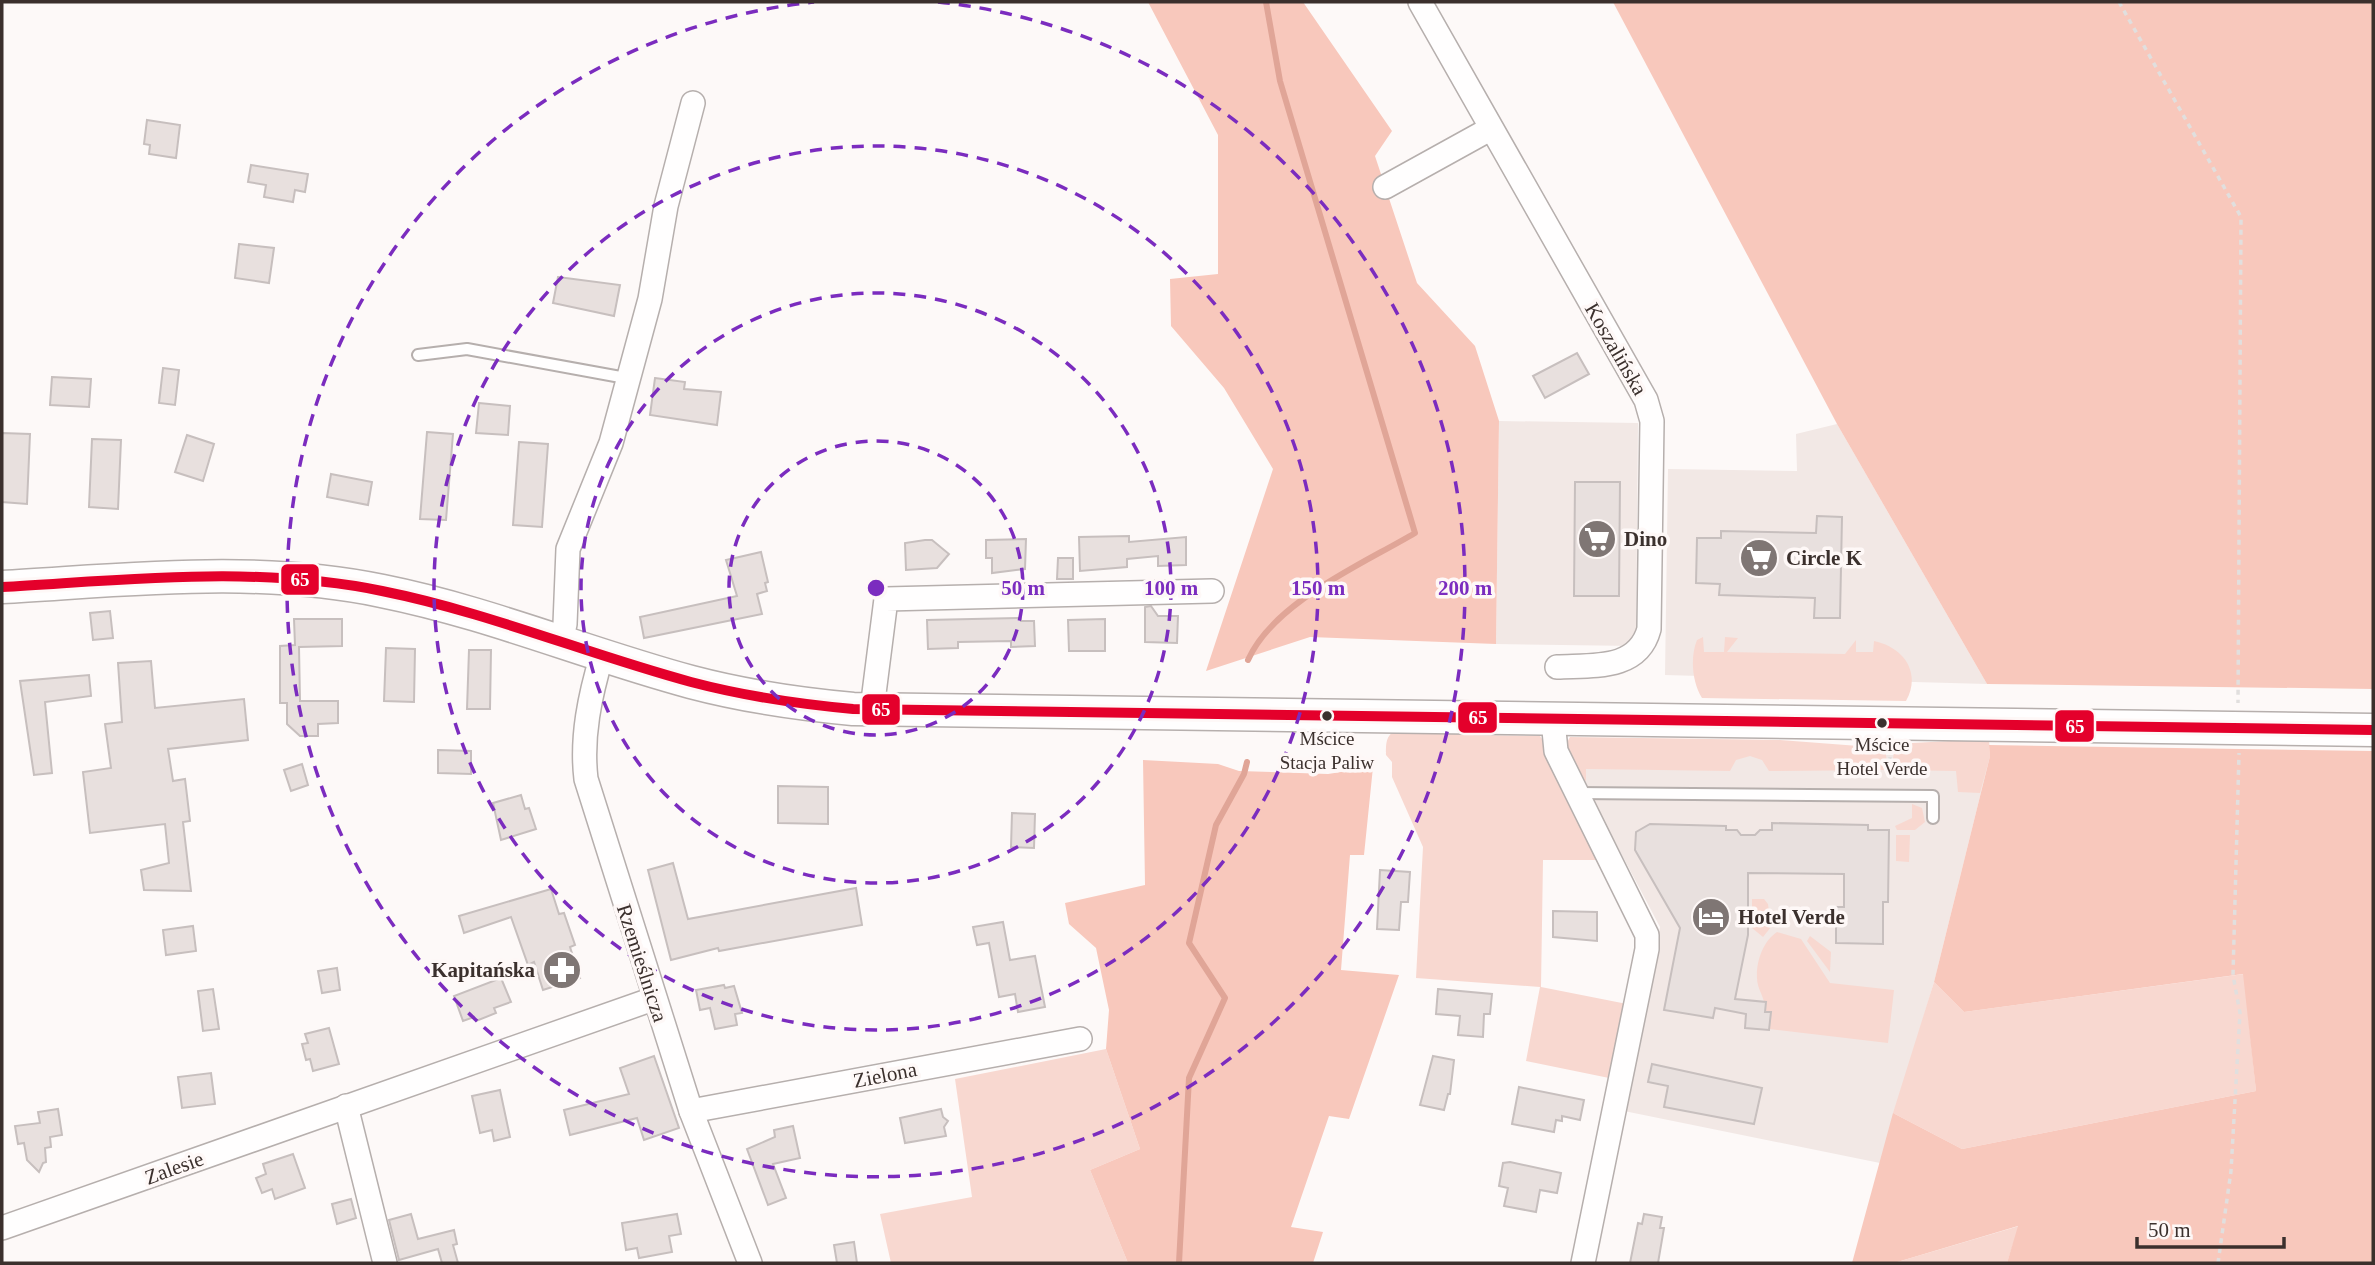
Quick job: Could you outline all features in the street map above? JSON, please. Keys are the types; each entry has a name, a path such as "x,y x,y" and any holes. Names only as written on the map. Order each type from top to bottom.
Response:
{"main road":[{"path":"2,587 210,576 310,580 419,599 741,694 797,703 872,709 2373,730"}],"street":[{"name":"Koszalińska","path":"1420,2 1490,130 1646,400 1652,421 1649,629 1646,640 1626,660 1556,667"},
{"path":"561,641 565,624 568,549 611,443 626,377 650,299 666,206 693,103"},
{"path":"1385,187 1490,130"},
{"path":"872,709 886,599 1212,591"},
{"name":"Rzemieślnicza","path":"602,655 584,737 586,779 653,999 691,1111 750,1263"},
{"path":"1553,720 1556,751 1642,923 1647,949 1583,1263"},
{"name":"Zalesie","path":"2,1228 653,999"},
{"name":"Zielona","path":"691,1111 1080,1039"},
{"path":"346,1106 385,1263"}],"lane":[{"path":"418,355 467,349 626,377"},
{"path":"1576,793 1933,796 1933,818"}],"path":[{"path":"2119,2 2241,217 2238,706"},
{"path":"1890,743 1890,773"},
{"path":"2218,1263 2231,1171 2241,1013 2233,975 2238,749"}],"shaded area":[{"path":"1148,2 1303,2 1392,131 1375,156 1417,283 1475,346 1499,421 1496,644 1310,637 1206,671 1273,469 1224,388 1171,326 1170,279 1218,274 1218,135"},
{"path":"1613,2 2373,2 2373,689 1987,684 1837,424"},
{"path":"1499,421 1638,423 1636,646 1496,644"},
{"path":"1837,424 1987,684 1665,675 1668,469 1797,471 1796,434"},
{"path":"1703,637 1704,652 1724,652 1725,637 1738,638 1727,652 1845,654 1856,640 1856,652 1873,652 1874,641 1893,649 1907,662 1912,680 1910,690 1906,701 1702,698 1694,677 1693,662 1697,640"},
{"path":"886,693 1293,698 1293,704 891,699"},
{"path":"1399,728 1471,729 1472,735 1540,736 1544,742 1608,880 1597,860 1543,860 1541,987 1627,1004 1614,1079 1526,1061 1540,987 1416,978 1423,847 1392,777 1392,762 1386,755 1388,739 1391,733"},
{"path":"1570,737 1780,740 1885,748 1888,770 1769,771 1762,760 1750,756 1736,760 1730,771 1586,769 1586,781 1581,778 1565,746"},
{"path":"1989,739 1990,756 1980,793 1958,792 1956,771 1892,770 1894,749 1912,749 1912,743"},
{"path":"1989,745 2373,751 2373,1263 2007,1263 2018,1226 1894,1263 1852,1263 1893,1113 1962,1149 2256,1091 2243,974 1964,1012 1934,982 1990,756"},
{"path":"1567,751 1990,756 1934,982 1880,1163 1624,1111 1660,927"},
{"path":"1143,760 1218,764 1239,771 1328,774 1373,767 1364,855 1350,855 1341,970 1399,975 1349,1119 1329,1116 1291,1227 1323,1232 1313,1263 1128,1263 1090,1170 1140,1149 1106,1049 1109,1010 1096,948 1069,924 1065,903 1145,885"},
{"path":"1912,804 1922,808 1925,822 1915,830 1897,830 1895,826 1912,818"},
{"path":"1896,835 1910,835 1909,862 1896,861"},
{"path":"1752,899 1764,899 1768,904 1771,927 1763,937 1752,928"},
{"path":"1777,932 1801,939 1830,983 1894,990 1888,1043 1769,1029 1771,1012 1765,1011 1757,972 1764,946"},
{"path":"1810,936 1831,952 1830,972 1807,941"},
{"path":"2244,974 2256,1091 1962,1149 1893,1113 1934,982 1964,1012"},
{"path":"1106,1049 1140,1149 1090,1170 1128,1263 891,1263 880,1214 972,1197 955,1079"},
{"path":"2019,1226 2007,1263 1894,1263"}],"building":[{"path":"147,120 180,125 176,158 149,154 150,145 144,144"},
{"path":"251,165 308,174 305,192 295,190 293,202 264,197 266,185 248,182"},
{"path":"239,244 274,248 269,283 235,278"},
{"path":"558,277 620,285 614,316 553,303"},
{"path":"1577,353 1589,374 1545,398 1533,376"},
{"path":"163,368 179,370 175,405 159,403"},
{"path":"52,377 91,379 89,407 50,405"},
{"path":"655,378 685,382 684,389 721,392 717,425 650,415"},
{"path":"479,403 510,406 508,435 476,433"},
{"path":"427,432 453,434 446,520 420,519"},
{"path":"2,433 30,434 27,504 2,502"},
{"path":"187,435 214,444 203,481 175,472"},
{"path":"92,439 121,440 118,509 89,507"},
{"path":"519,442 548,444 542,527 513,525"},
{"path":"331,474 372,482 368,505 327,497"},
{"name":"Dino","path":"1575,482 1620,482 1619,596 1574,596"},
{"path":"1817,516 1842,517 1840,618 1814,618 1815,598 1719,595 1720,584 1696,583 1697,538 1721,538 1721,531 1816,533"},
{"path":"1129,536 1129,542 1186,537 1186,565 1158,566 1158,556 1127,559 1127,567 1080,571 1079,537"},
{"path":"1026,539 1025,569 992,573 992,558 986,558 986,540"},
{"path":"932,540 949,554 937,568 906,570 905,543"},
{"path":"761,552 768,582 765,583 767,591 757,594 762,614 644,638 640,617 737,596 726,560"},
{"path":"1058,558 1073,558 1073,579 1057,579"},
{"path":"1151,606 1158,616 1178,616 1177,643 1145,642 1145,607"},
{"path":"110,611 113,638 93,640 90,613"},
{"path":"1021,618 1021,621 1034,621 1035,646 1011,647 1011,641 958,642 958,648 928,649 927,620"},
{"path":"294,619 342,619 342,646 299,647 300,701 338,701 338,723 318,724 318,736 300,736 287,724 287,703 280,703 280,646 295,645"},
{"path":"1105,619 1105,651 1069,651 1068,620"},
{"path":"386,648 415,649 414,702 384,701"},
{"path":"469,650 491,650 490,709 467,709"},
{"path":"151,661 155,708 244,699 248,740 168,749 173,781 185,779 190,821 183,822 191,891 144,890 141,870 169,863 165,824 90,833 83,772 111,768 105,724 122,722 118,663"},
{"path":"89,675 91,696 45,702 52,773 34,775 20,681"},
{"path":"438,750 471,751 471,774 438,773"},
{"path":"302,764 308,785 291,791 284,770"},
{"path":"778,786 828,787 828,824 778,823"},
{"path":"521,795 536,829 501,840 493,803"},
{"path":"1012,813 1035,814 1034,848 1011,847"},
{"name":"Hotel Verde","path":"1772,823 1868,825 1868,830 1889,830 1888,902 1883,902 1883,944 1836,943 1836,907 1844,907 1844,874 1748,873 1748,935 1735,999 1766,1002 1765,1012 1771,1012 1769,1030 1745,1028 1746,1014 1715,1008 1713,1018 1664,1010 1680,928 1635,850 1636,832 1650,824 1726,826 1726,830 1737,830 1741,835 1755,835 1760,830 1772,830"},
{"path":"673,863 688,919 856,888 862,925 719,951 718,948 671,960 648,870"},
{"path":"1380,870 1410,872 1408,902 1401,902 1399,930 1377,929"},
{"path":"551,889 559,914 564,913 575,945 570,947 580,978 543,990 534,962 528,965 511,917 464,933 459,916"},
{"path":"1553,911 1597,912 1597,941 1553,937"},
{"path":"1003,922 1010,960 1035,956 1045,1007 1018,1012 1015,994 999,997 989,943 977,945 973,927"},
{"path":"193,926 196,951 166,955 163,930"},
{"path":"337,968 340,990 322,993 318,971"},
{"path":"501,978 511,1002 494,1008 496,1013 476,1021 474,1017 463,1021 454,996"},
{"path":"724,985 725,988 734,986 742,1013 735,1014 737,1025 715,1029 710,1008 700,1010 696,990"},
{"path":"213,989 219,1029 203,1031 198,991"},
{"path":"1438,989 1492,994 1490,1014 1484,1014 1483,1037 1458,1035 1460,1016 1436,1014"},
{"path":"329,1028 339,1064 313,1071 310,1059 306,1060 302,1044 308,1043 305,1034"},
{"path":"654,1056 679,1128 644,1140 637,1118 570,1135 564,1110 629,1094 620,1068"},
{"path":"1433,1056 1454,1060 1450,1094 1444,1110 1420,1105"},
{"path":"1652,1064 1762,1088 1754,1124 1664,1107 1668,1086 1648,1082"},
{"path":"211,1073 215,1104 182,1108 178,1077"},
{"path":"1519,1087 1584,1100 1580,1120 1562,1116 1562,1121 1556,1120 1554,1132 1512,1124"},
{"path":"500,1090 510,1137 494,1141 492,1130 480,1133 472,1096"},
{"path":"58,1109 62,1135 50,1137 51,1147 45,1148 46,1162 39,1172 27,1160 24,1143 18,1144 15,1126 40,1123 38,1112"},
{"path":"941,1109 943,1117 948,1121 944,1127 946,1136 905,1143 900,1118"},
{"path":"793,1126 800,1158 773,1164 786,1198 768,1205 747,1149 775,1137 774,1130"},
{"path":"293,1154 305,1188 275,1199 272,1189 262,1193 256,1178 266,1174 263,1164"},
{"path":"1510,1162 1561,1173 1557,1193 1540,1190 1536,1212 1504,1206 1508,1188 1499,1186 1503,1163"},
{"path":"351,1199 356,1218 337,1224 332,1204"},
{"path":"411,1214 418,1239 454,1230 457,1244 453,1245 458,1263 442,1263 438,1249 399,1260 389,1220"},
{"path":"677,1214 681,1234 669,1236 672,1252 639,1258 637,1248 626,1250 622,1223"},
{"path":"1644,1214 1662,1217 1660,1228 1664,1228 1658,1263 1630,1263 1638,1223 1642,1224"},
{"path":"854,1242 857,1263 837,1263 834,1245"}],"waterway":[{"path":"1248,660 1260,639 1277,620 1298,603 1345,572 1415,533 1280,81 1266,2"},
{"path":"1179,1263 1189,1078 1225,998 1189,943 1216,825 1244,774 1247,762"}],"transit line":[{"name":"65","path":"2,587 145,578 240,576 335,583 382,591 460,610 711,687 771,699 853,709 2373,730"}],"place":[{"name":"Dino","path":"1597,539"},
{"name":"Circle K","path":"1759,558"},
{"name":"Mścice Stacja Paliw","path":"1327,716"},
{"name":"Mścice Hotel Verde","path":"1882,723"},
{"name":"Hotel Verde","path":"1711,917"},
{"name":"Kapitańska","path":"562,970"}]}
